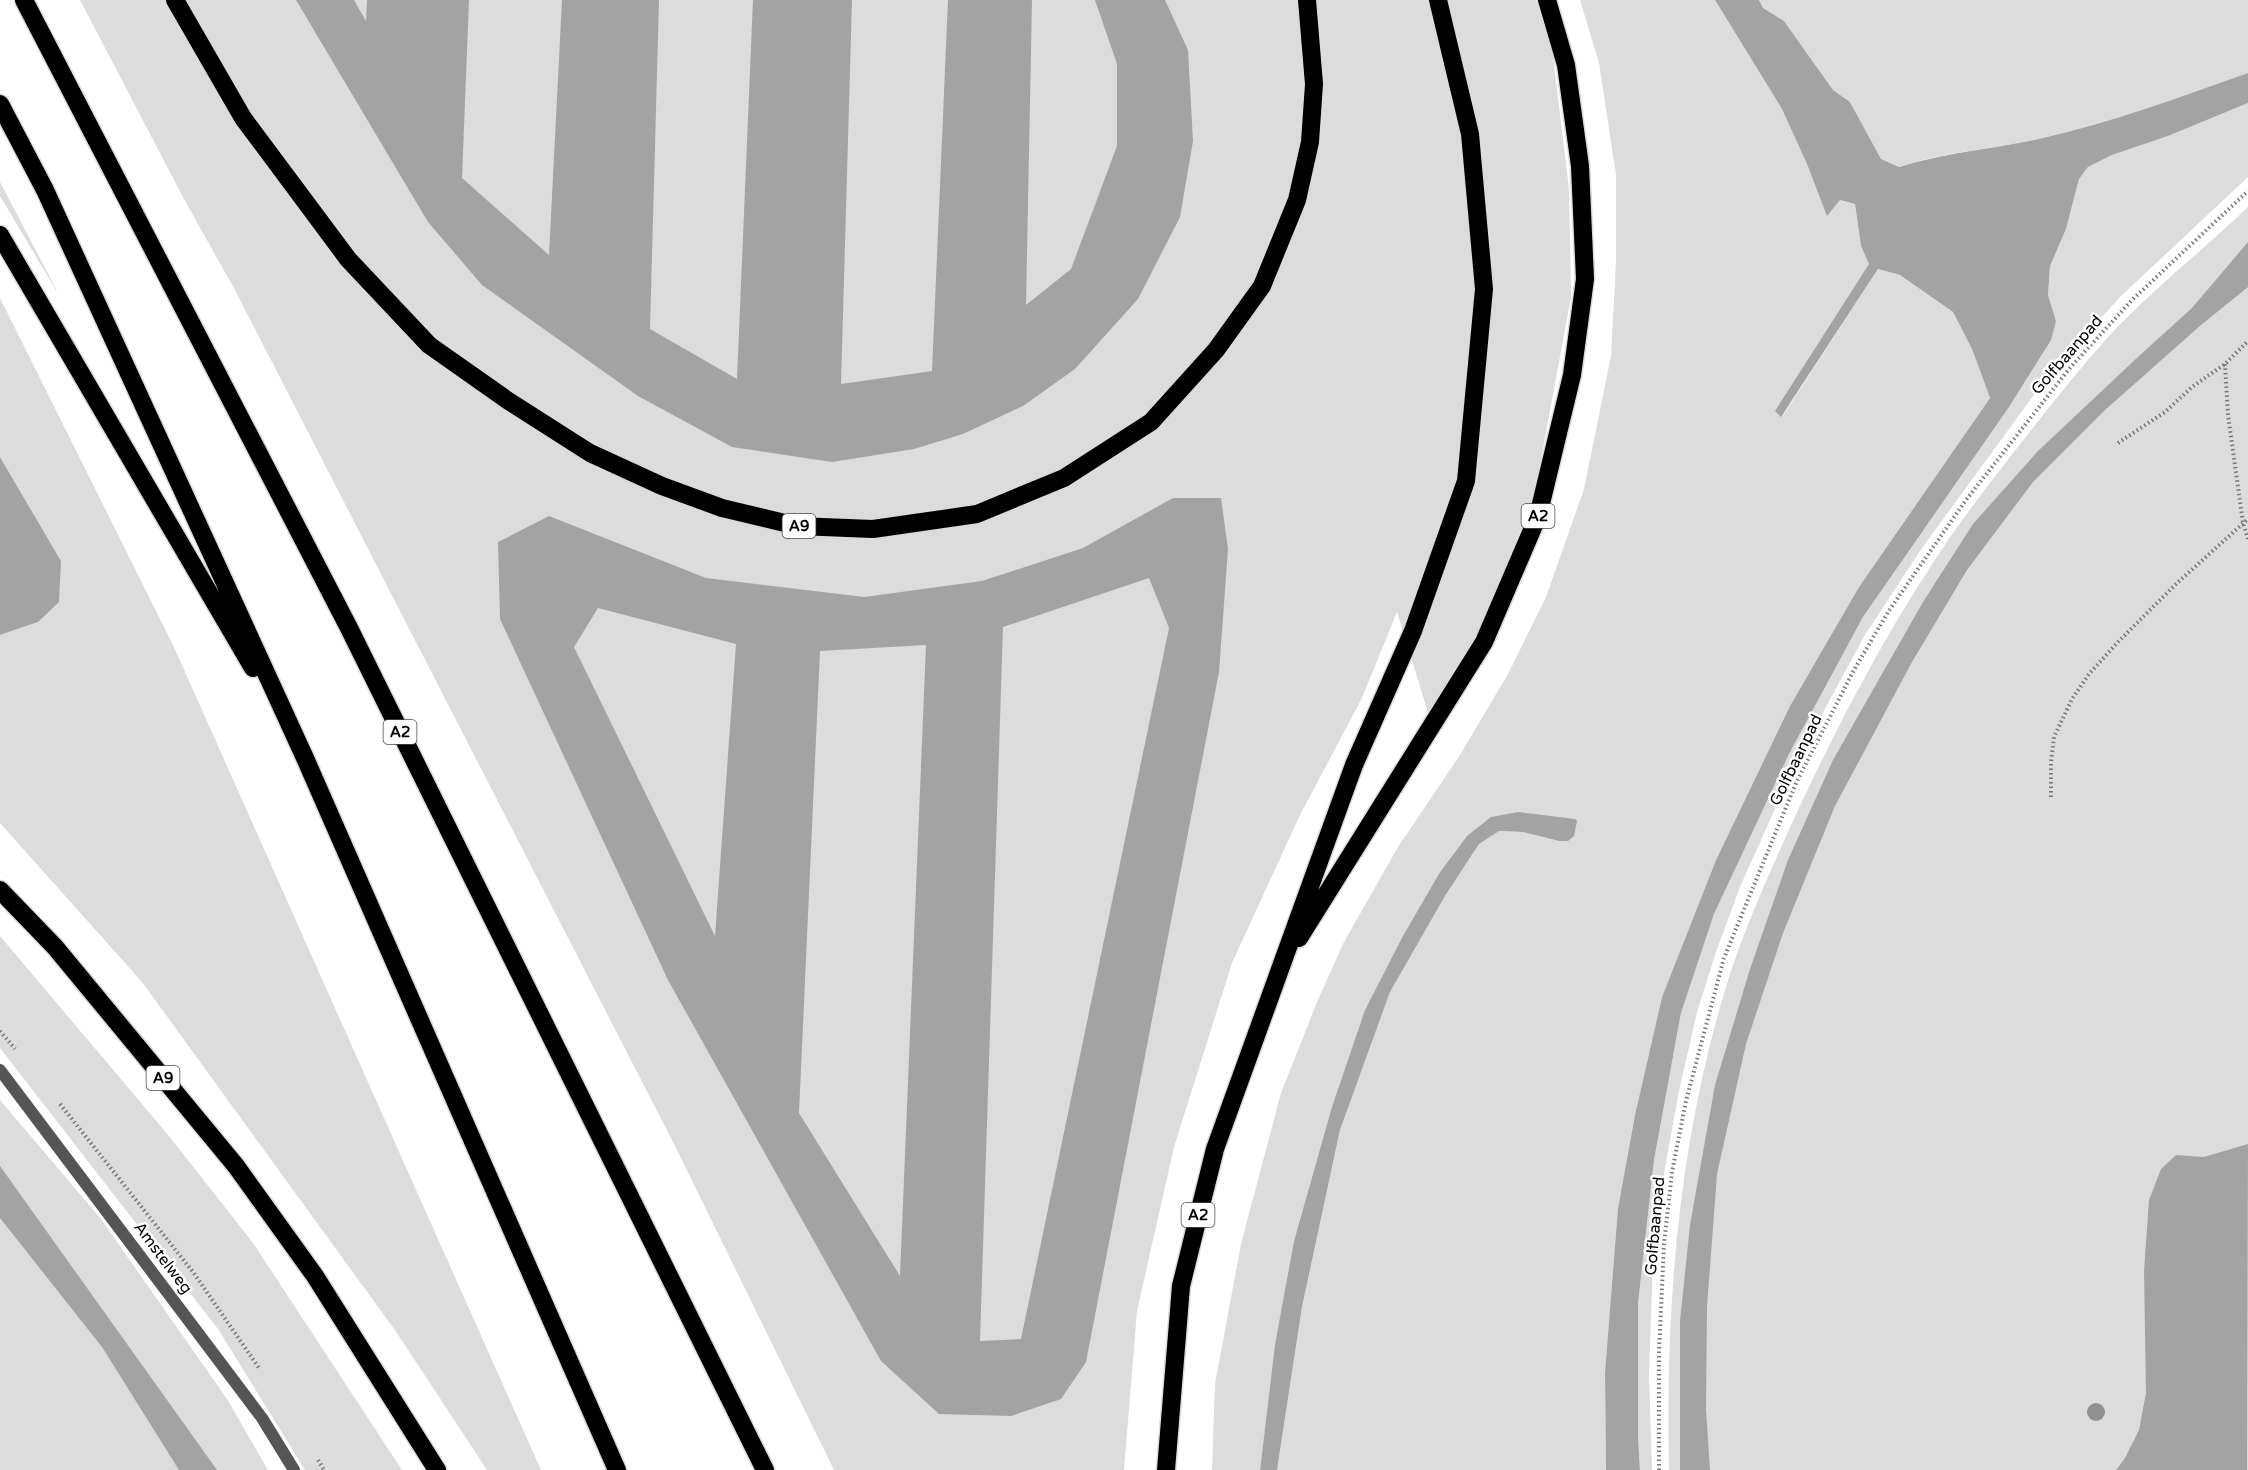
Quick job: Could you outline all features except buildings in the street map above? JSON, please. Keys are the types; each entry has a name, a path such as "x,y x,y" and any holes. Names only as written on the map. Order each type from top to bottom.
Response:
{"highway":[{"name":"A2","path":"24,0 349,628 765,1470"},
{"name":"A9","path":"175,0 243,118 348,259 429,345 507,400 590,453 662,486 722,508 797,526 873,529 977,514 1064,478 1151,422 1216,350 1262,286 1297,200 1310,142 1314,84 1307,0"},
{"name":"A2","path":"1166,1470 1180,1286 1215,1149 1354,765 1413,631 1466,481 1484,289 1470,134 1438,0"},
{"name":"A2","path":"1279,970 1484,642 1538,516 1572,375 1585,279 1580,166 1566,65 1547,0"},
{"path":"0,104 45,190 305,758 617,1470"},
{"path":"0,235 305,758"},
{"name":"A9","path":"0,890 55,947 236,1166 315,1275 437,1470"}],"street":[{"name":"Amstelweg","path":"0,1070 262,1418 294,1470"}],"path":[{"name":"Golfbaanpad","path":"1659,1470 1659,1352 1664,1244 1672,1172 1686,1101 1724,958 1796,783 1854,670 1888,612 1966,500 2069,369 2132,300 2248,191"},
{"path":"2118,443 2165,412 2192,387 2224,364 2248,341"},
{"path":"2224,364 2228,415 2243,524 2248,538"},
{"path":"2051,797 2054,737 2072,699 2089,674 2176,584 2248,519"},
{"path":"0,1031 22,1057"},
{"path":"58,1101 193,1272 266,1378"},
{"path":"313,1452 324,1470"}],"shaded area":[{"path":"80,0 1536,0 1553,56 1569,189 1571,297 1534,497 1478,633 1430,719 1397,612 1362,698 1299,817 1232,963 1174,1147 1137,1311 1124,1470 834,1470 674,1144 236,292 184,199"},
{"path":"296,0 354,0 366,21 367,0 469,0 462,178 549,255 562,0 659,0 650,329 737,379 753,0 852,0 841,384 932,371 948,0 1032,0 1026,305 1071,269 1117,146 1117,64 1095,0 1165,0 1188,50 1193,141 1180,217 1138,299 1075,369 1023,406 963,434 914,449 832,462 732,447 638,396 482,285 428,222"},
{"path":"1580,0 1715,0 1782,109 1827,215 1840,200 1855,204 1861,246 1870,264 1840,312 1782,417 1878,269 1900,275 1953,312 1972,349 1990,398 1859,587 1790,706 1716,860 1662,997 1635,1115 1618,1208 1605,1372 1606,1470 1277,1470 1302,1307 1340,1130 1390,992 1445,896 1479,844 1498,831 1523,832 1559,841 1575,819 1554,817 1467,836 1440,872 1404,934 1331,1110 1294,1241 1275,1344 1260,1470 1212,1470 1215,1384 1241,1244 1281,1093 1317,1002 1344,942 1398,847 1460,755 1508,674 1546,597 1584,489 1611,356 1616,262 1616,175 1599,63"},
{"path":"1715,0 1759,0 1763,8 1784,21 1833,90 1850,102 1881,159 1899,167 2069,132 2248,73 2248,103 2168,136 2112,155 2088,167 2079,179 2066,229 2050,266 2048,295 2056,321 2051,340 2007,410 1863,617 1789,754 1714,914 1681,1013 1654,1160 1638,1304 1640,1470 1606,1470 1605,1372 1618,1208 1635,1115 1662,997 1716,860 1790,706 1859,587 1990,398 1972,349 1953,312 1900,275 1878,269 1781,417 1775,411 1869,264 1861,246 1855,204 1840,200 1827,216 1782,109"},
{"path":"1759,0 2248,0 2248,73 2069,132 1935,157 1899,167 1881,159 1850,102 1833,90 1784,21 1763,8"},
{"path":"2248,103 2248,177 2120,297 2044,381 1922,548 1865,635 1796,762 1740,887 1697,1012 1679,1091 1663,1179 1653,1262 1649,1374 1652,1470 1640,1470 1638,1304 1654,1160 1681,1013 1714,914 1789,754 1863,617 2005,413 2056,321 2048,295 2050,266 2066,229 2079,179 2088,167 2112,155 2168,136"},
{"path":"0,182 56,289 57,292 0,196"},
{"path":"2248,207 2248,1470 1669,1470 1668,1408 1673,1283 1687,1159 1698,1098 1712,1037 1736,955 1798,810 1843,718 1893,627 1941,551 1979,498 2061,393 2110,335"},
{"path":"2248,242 2248,287 2201,325 2105,410 2033,482 1967,570 1912,662 1835,806 1783,933 1746,1044 1717,1174 1707,1307 1706,1409 1710,1470 1680,1470 1680,1321 1690,1225 1715,1085 1750,969 1788,860 1833,760 1923,602 1973,524 2038,451 2192,308"},
{"path":"0,298 173,645 541,1470 487,1470 397,1333 142,982 0,823 0,635 38,622 61,561 0,457"},
{"path":"0,457 61,561 59,602 38,622 0,635"},
{"path":"1173,498 1221,498 1228,549 1219,672 1086,1362 1061,1399 1011,1416 939,1414 881,1361 668,980 500,619 498,542 549,516 706,578 864,597 982,581 1083,548","holes":["1149,578 1169,628 1021,1339 980,1341 1003,627","598,608 736,644 715,936 574,647","926,645 900,1276 799,1113 820,651"]},
{"path":"1518,812 1575,819 1577,821 1574,836 1568,841 1559,841 1523,832 1499,831 1479,844 1445,896 1390,992 1340,1130 1302,1307 1277,1470 1260,1470 1275,1344 1294,1241 1331,1110 1365,1010 1404,934 1440,872 1467,836 1491,817"},
{"path":"0,936 169,1136 253,1243 402,1470 305,1470 218,1329 0,1048"},
{"path":"0,1100 101,1219 227,1399 268,1470 0,1470"},
{"path":"2248,1144 2247,1470 2116,1470 2125,1458 2139,1430 2146,1393 2144,1271 2149,1200 2161,1169 2176,1155 2204,1157"},
{"path":"0,1166 217,1470 179,1470 102,1347 0,1218"}]}
